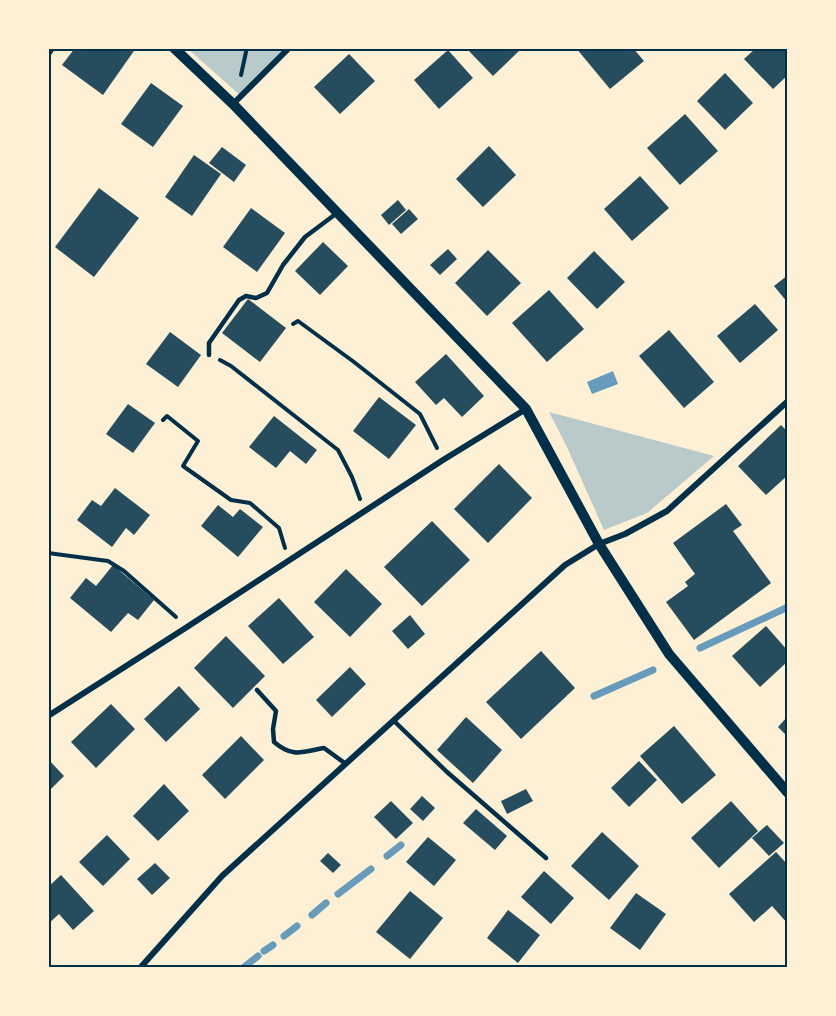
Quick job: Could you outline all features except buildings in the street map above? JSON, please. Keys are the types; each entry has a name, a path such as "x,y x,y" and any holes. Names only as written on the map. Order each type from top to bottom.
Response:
{"street":[{"path":"48,54 52,48"},
{"path":"174,48 233,104 526,409 599,544 669,654 788,793"},
{"path":"233,104 289,48"},
{"path":"140,968 222,876 565,566 599,544 625,534 667,511 788,401"},
{"path":"48,716 443,460 526,409"}],"lane":[{"path":"209,355 209,343 239,300 246,296 256,298 267,292 304,237 337,213"},
{"path":"257,690 276,711 273,729 274,742 284,750 293,753 324,748 346,764"},
{"path":"394,721 447,772 546,858"}],"path":[{"path":"294,324 298,321 420,414 443,460"},
{"path":"209,355 231,366 338,450 352,477 365,511"},
{"path":"163,420 166,416 198,441 183,466 231,500 250,503 279,528 288,561"},
{"path":"48,553 108,561 124,571 188,627"}],"shaded area":[{"path":"187,48 288,48 241,96"},
{"path":"549,412 714,456 647,513 604,530"}],"water":[{"path":"613,371 618,384 592,394 587,382"}],"waterway":[{"path":"700,648 788,607"},
{"path":"594,696 653,670"},
{"path":"387,856 401,845"},
{"path":"338,894 371,869"},
{"path":"312,915 326,903"},
{"path":"284,936 297,926"},
{"path":"264,951 273,945"},
{"path":"243,968 258,956"}]}
